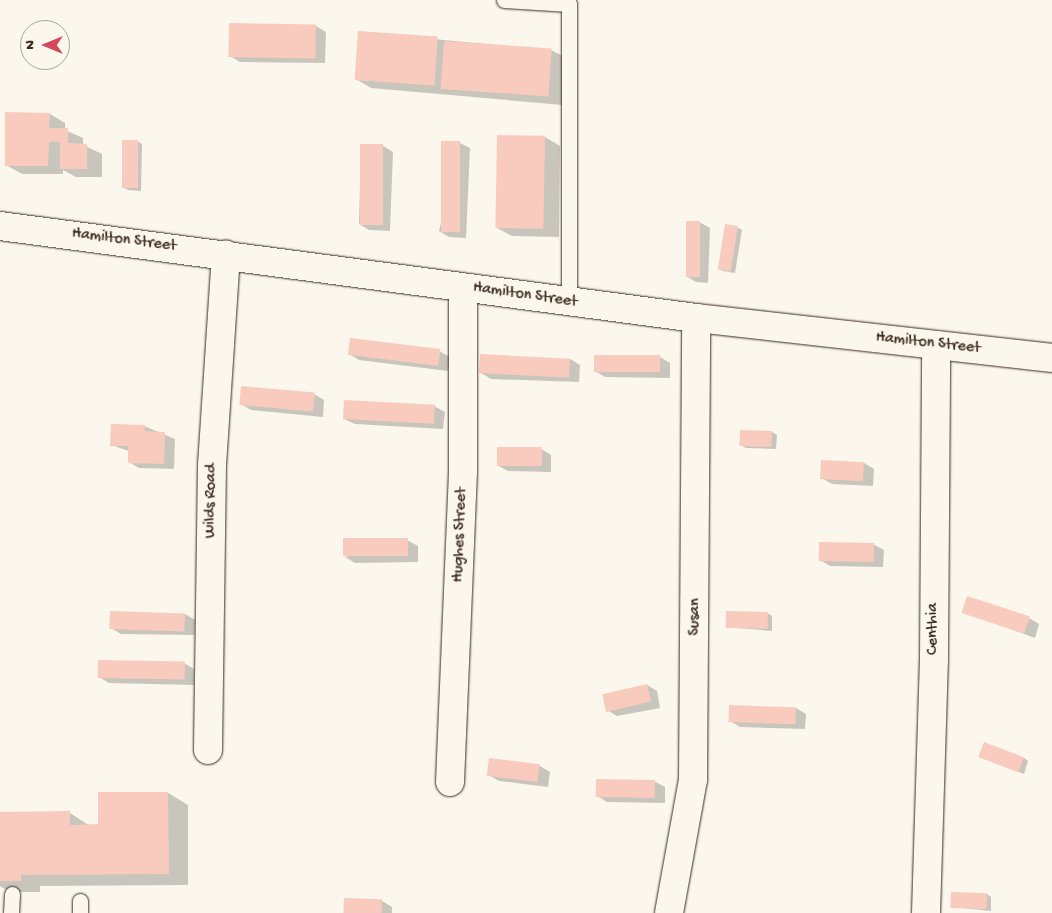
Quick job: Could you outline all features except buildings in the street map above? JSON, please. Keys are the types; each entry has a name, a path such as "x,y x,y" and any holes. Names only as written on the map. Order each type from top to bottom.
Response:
{"street":[{"name":"Hamilton Street","path":"0,226 226,254 463,288 696,318 1052,358"},
{"name":"Wilds Road","path":"208,750 212,465 226,254"},
{"name":"Hughes Street","path":"450,782 463,471 463,288"},
{"name":"Susan","path":"669,913 693,780 696,318"},
{"name":"Centhia","path":"926,913 934,659 936,345"}],"lane":[{"path":"504,0 569,4 572,92 569,302"},
{"path":"11,913 12,894"}]}
